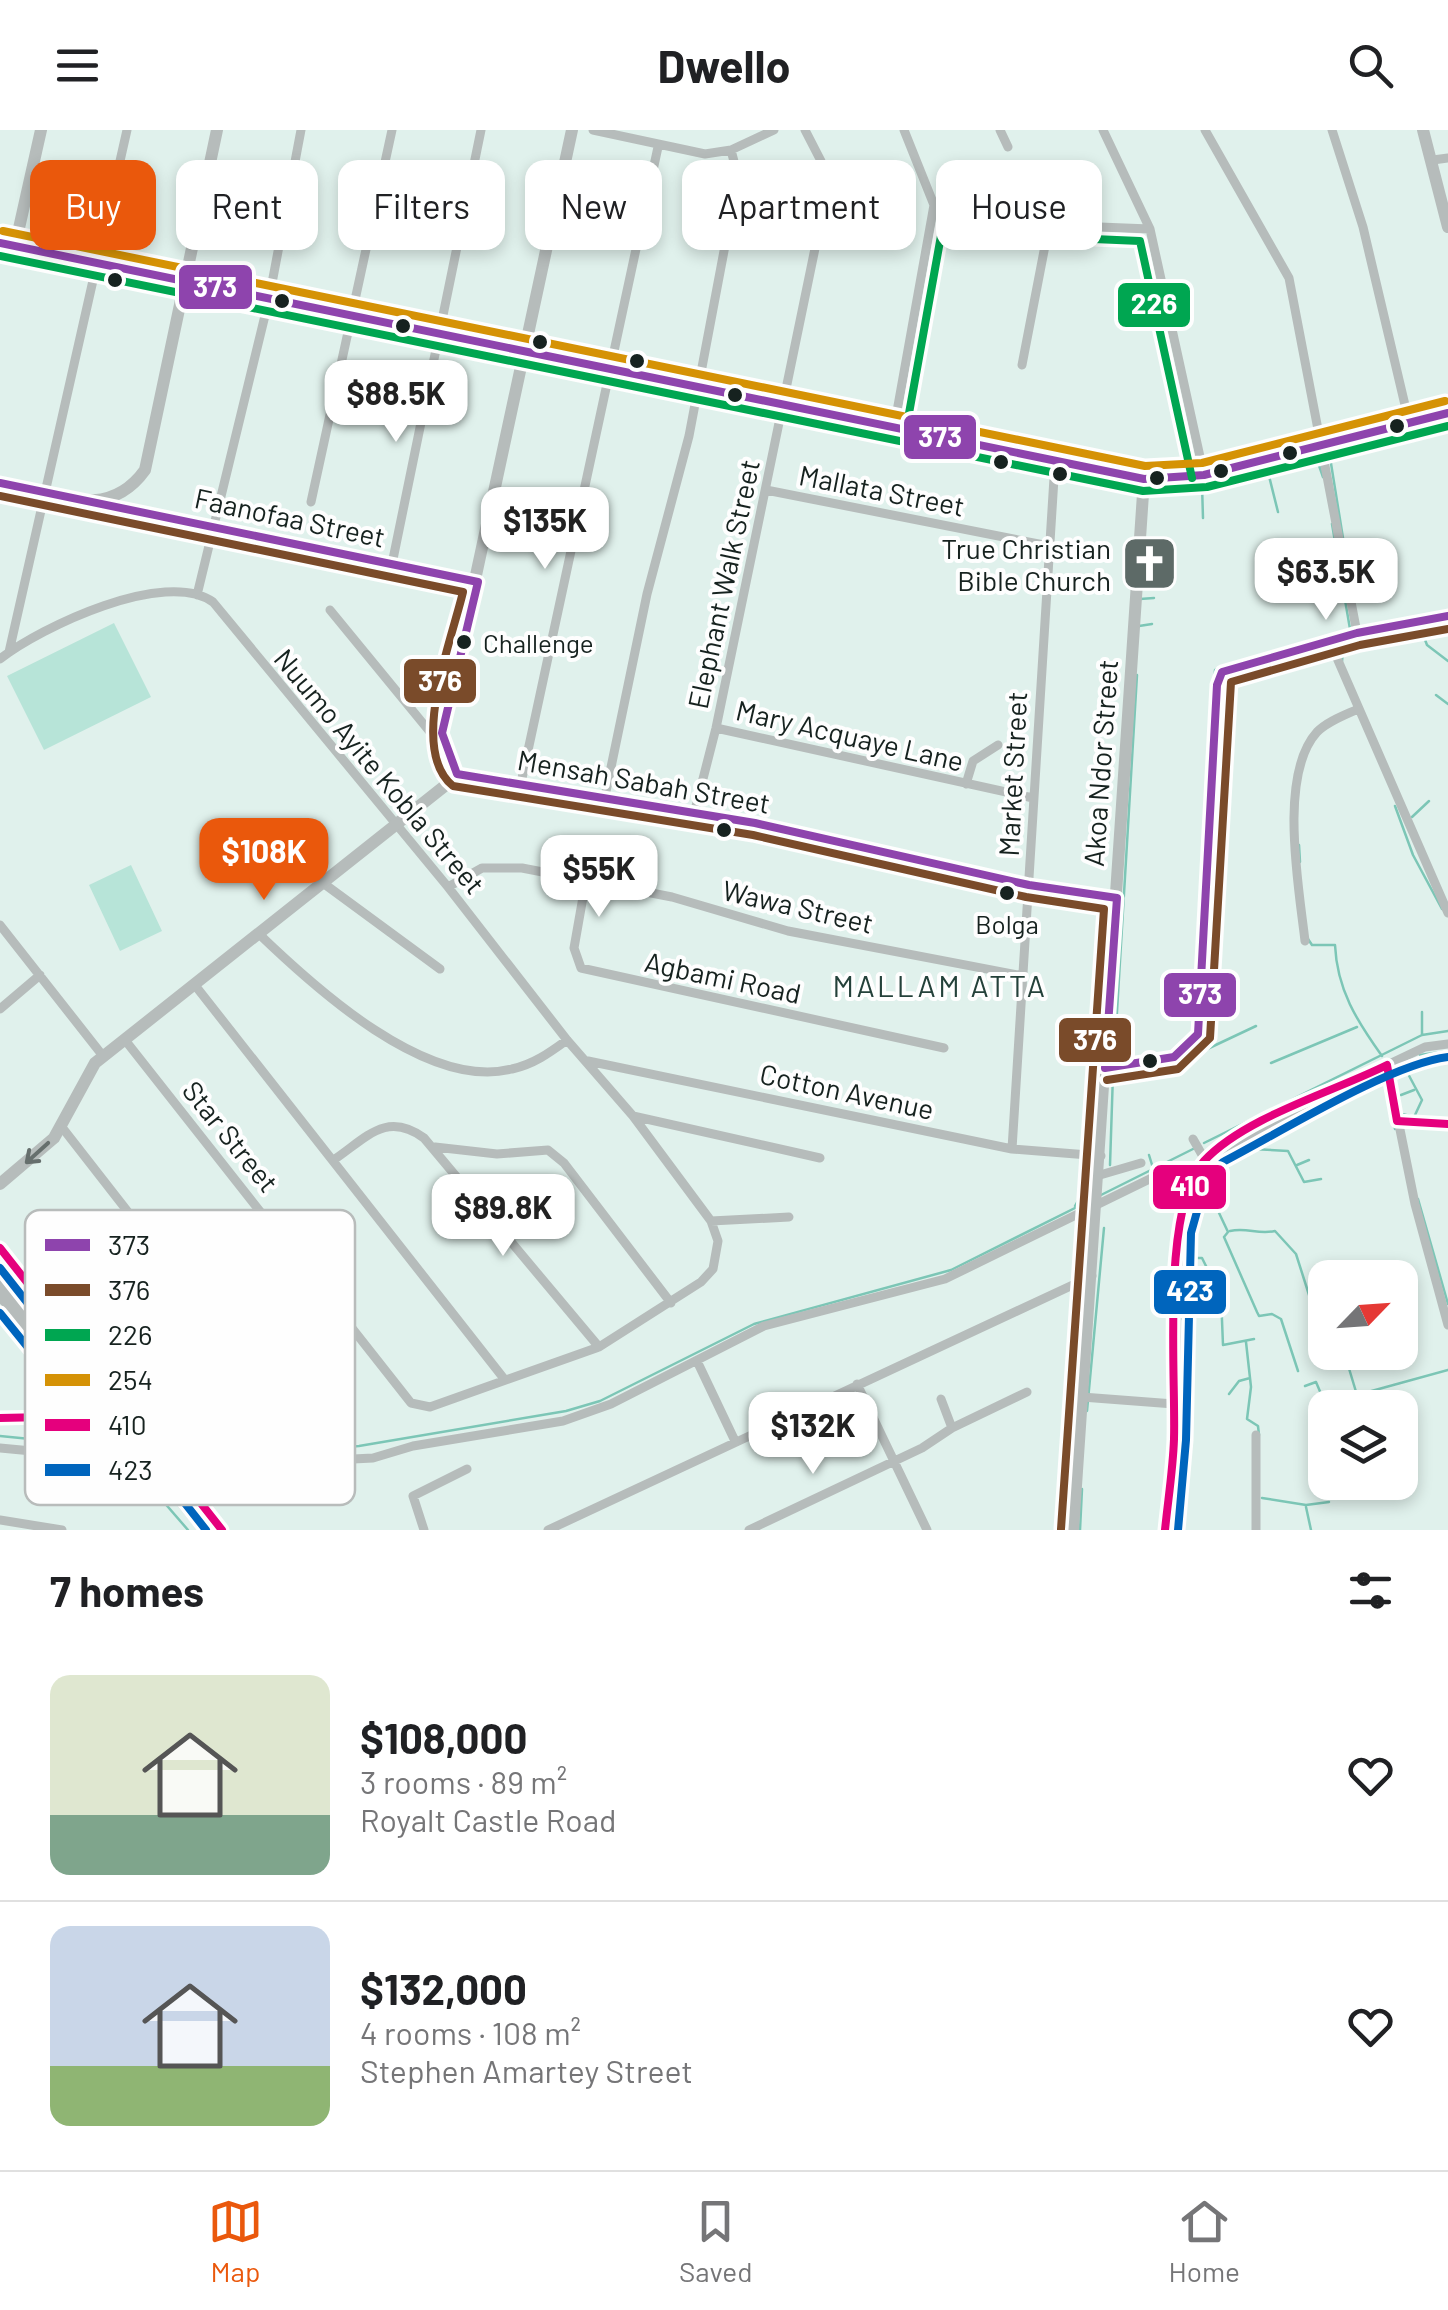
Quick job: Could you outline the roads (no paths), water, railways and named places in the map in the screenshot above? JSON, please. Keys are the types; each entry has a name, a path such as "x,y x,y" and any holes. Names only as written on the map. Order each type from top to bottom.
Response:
{"main road":[{"path":"0,1248 25,1280"},
{"path":"0,1275 25,1307"},
{"path":"0,1294 25,1321"},
{"path":"186,1505 206,1530"},
{"path":"197,1505 222,1530"}],"street":[{"path":"15,246 41,130"},
{"path":"4,655 100,265 127,130"},
{"path":"87,500 122,486 137,468 152,436 216,130"},
{"path":"4,655 103,604 130,597 197,595 269,299 301,130"},
{"path":"311,502 392,130"},
{"path":"392,564 481,130"},
{"path":"0,1184 39,1154 61,1126 86,1075 103,1056 450,784 456,774 442,732 478,582 572,130"},
{"path":"593,130 704,154 731,150 774,130"},
{"name":"Elephant Walk Street","path":"694,814 716,728 825,200 822,161 806,130"},
{"path":"894,428 934,205 904,130"},
{"path":"1000,130 1008,148"},
{"path":"1103,130 1150,229 1204,476"},
{"path":"1205,130 1289,278 1357,633"},
{"path":"1332,130 1363,227 1410,422"},
{"path":"1423,130 1441,159 1448,227"},
{"path":"521,783 658,146"},
{"path":"604,801 647,594 690,436 738,177 731,150"},
{"path":"1102,227 1150,229"},
{"path":"0,243 1144,479 1204,476 1448,412"},
{"path":"1022,365 1044,250"},
{"name":"Market Street","path":"1012,1149 1055,462"},
{"name":"Akoa Ndor Street","path":"1073,1530 1100,1178 1144,479"},
{"name":"Faanofaa Street","path":"0,483 478,582"},
{"name":"Mallata Street","path":"766,490 1049,546"},
{"name":"Nuumo Ayite Kobla Street","path":"197,595 224,614 397,824 567,1040 633,1116 711,1221"},
{"path":"330,610 446,751"},
{"path":"1104,1068 1174,1057 1194,1042 1200,1026 1218,678 1234,665 1357,633 1448,616"},
{"path":"1330,642 1448,913"},
{"path":"1305,941 1295,819 1300,768 1316,734 1358,709"},
{"name":"Mary Acquaye Lane","path":"716,728 1033,798"},
{"path":"966,784 973,761 998,745"},
{"name":"Mensah Sabah Street","path":"456,774 788,829 1029,885 1117,898"},
{"name":"Wawa Street","path":"448,887 482,868 496,867 586,880 672,897 788,931 1023,976"},
{"name":"Agbami Road","path":"586,880 574,948 582,968 944,1048"},
{"path":"323,883 440,969"},
{"path":"0,925 103,1056"},
{"path":"259,934 335,1003 396,1041 445,1063 508,1070 542,1059 567,1040"},
{"path":"0,1009 40,976"},
{"path":"194,984 506,1380 599,1347 671,1303 713,1269 719,1250 711,1221 789,1217"},
{"name":"Star Street","path":"125,1040 261,1210"},
{"path":"1165,1530 1174,1404 1179,1231 1196,1169 1204,1160 1387,1065 1425,1047 1448,1044"},
{"name":"Cotton Avenue","path":"586,1060 1012,1149 1101,1156"},
{"path":"1387,1065 1448,1325"},
{"path":"633,1116 820,1158"},
{"path":"1398,1121 1448,1124"},
{"path":"335,1159 392,1125 410,1128 435,1147 599,1347"},
{"path":"61,1126 126,1210"},
{"path":"1193,1138 1204,1160"},
{"path":"435,1147 497,1154 548,1150 564,1162 671,1303"},
{"path":"1100,1178 1141,1163"},
{"path":"355,1459 563,1421 612,1404 764,1326 946,1279 1166,1170 1181,1166 1196,1169"},
{"path":"548,1530 1092,1276"},
{"name":"Star Street","path":"355,1331 411,1403 430,1407 506,1380"},
{"path":"697,1361 735,1441"},
{"path":"858,1384 926,1530"},
{"path":"749,1530 1028,1392"},
{"path":"1082,1397 1174,1404"},
{"path":"942,1399 952,1428"},
{"path":"0,1418 25,1417"},
{"path":"1256,1434 1256,1530"},
{"path":"0,1448 25,1450"},
{"path":"424,1530 413,1496 468,1469"},
{"path":"583,1515 586,1530"},
{"path":"0,1520 62,1530"}],"waterway":[{"path":"1413,414 1448,406"},
{"path":"1348,432 1402,416"},
{"path":"1343,538 1329,451 1448,420"},
{"path":"1148,493 1153,488 1202,483 1315,454 1323,477"},
{"path":"1267,468 1278,512"},
{"path":"1060,471 1133,485 1137,492"},
{"path":"1202,485 1203,518"},
{"path":"1332,524 1350,629"},
{"path":"1140,599 1154,598"},
{"path":"1342,661 1344,643 1448,623"},
{"path":"1139,626 1152,624"},
{"path":"1421,629 1427,645 1448,661"},
{"path":"1244,670 1325,650"},
{"path":"1214,683 1215,670 1242,662"},
{"path":"1118,1061 1114,1062 1137,675"},
{"path":"1204,1047 1227,675"},
{"path":"1436,695 1448,704"},
{"path":"1412,817 1429,801"},
{"path":"1395,806 1413,855 1442,909"},
{"path":"1299,845 1300,862"},
{"path":"1308,939 1312,945 1335,945 1350,1004 1382,1056"},
{"path":"1422,1012 1422,1035"},
{"path":"1110,1165 1113,1074 1186,1059 1256,1026"},
{"path":"1271,1063 1357,1027"},
{"path":"1204,1143 1422,1035 1448,1031"},
{"path":"1420,1055 1448,1051"},
{"path":"1406,1070 1422,1100 1415,1115"},
{"path":"1197,1189 1215,1159 1374,1076 1385,1080 1395,1129"},
{"path":"1401,1095 1414,1090"},
{"path":"1402,1114 1418,1118"},
{"path":"1249,1142 1252,1149 1288,1151 1304,1182 1321,1179"},
{"path":"1101,1195 1193,1149"},
{"path":"1149,1155 1153,1168"},
{"path":"1297,1165 1309,1160"},
{"path":"1177,1220 1183,1177"},
{"path":"1204,1181 1228,1232 1224,1237 1257,1312 1259,1316 1272,1314 1281,1319 1298,1371"},
{"path":"1075,1206 1084,1190"},
{"path":"1418,1199 1448,1304"},
{"path":"355,1446 566,1411 600,1401 754,1324 951,1270 1089,1201"},
{"path":"1183,1239 1186,1222"},
{"path":"1087,1411 1104,1228"},
{"path":"1230,1231 1275,1231 1296,1254 1308,1292"},
{"path":"1182,1258 1202,1258 1221,1296 1223,1345 1254,1339"},
{"path":"1181,1319 1182,1282"},
{"path":"1246,1342 1251,1387 1247,1419 1258,1426 1259,1435"},
{"path":"1170,1400 1172,1353"},
{"path":"1349,1370 1357,1395 1448,1370"},
{"path":"1229,1394 1239,1381 1250,1378"},
{"path":"1305,1386 1316,1382 1319,1390"},
{"path":"1169,1450 1170,1428"},
{"path":"0,1436 25,1438"},
{"path":"1080,1530 1082,1489"},
{"path":"1262,1498 1306,1505 1329,1502"},
{"path":"166,1505 188,1530"},
{"path":"1306,1507 1311,1530"}],"place":[{"name":"True Christian Bible Church","path":"1150,564"},
{"name":"Challenge","path":"464,642"},
{"name":"Bolga","path":"1007,893"}],"district":[{"name":"MALLAM ATTA","path":"940,985"}]}
